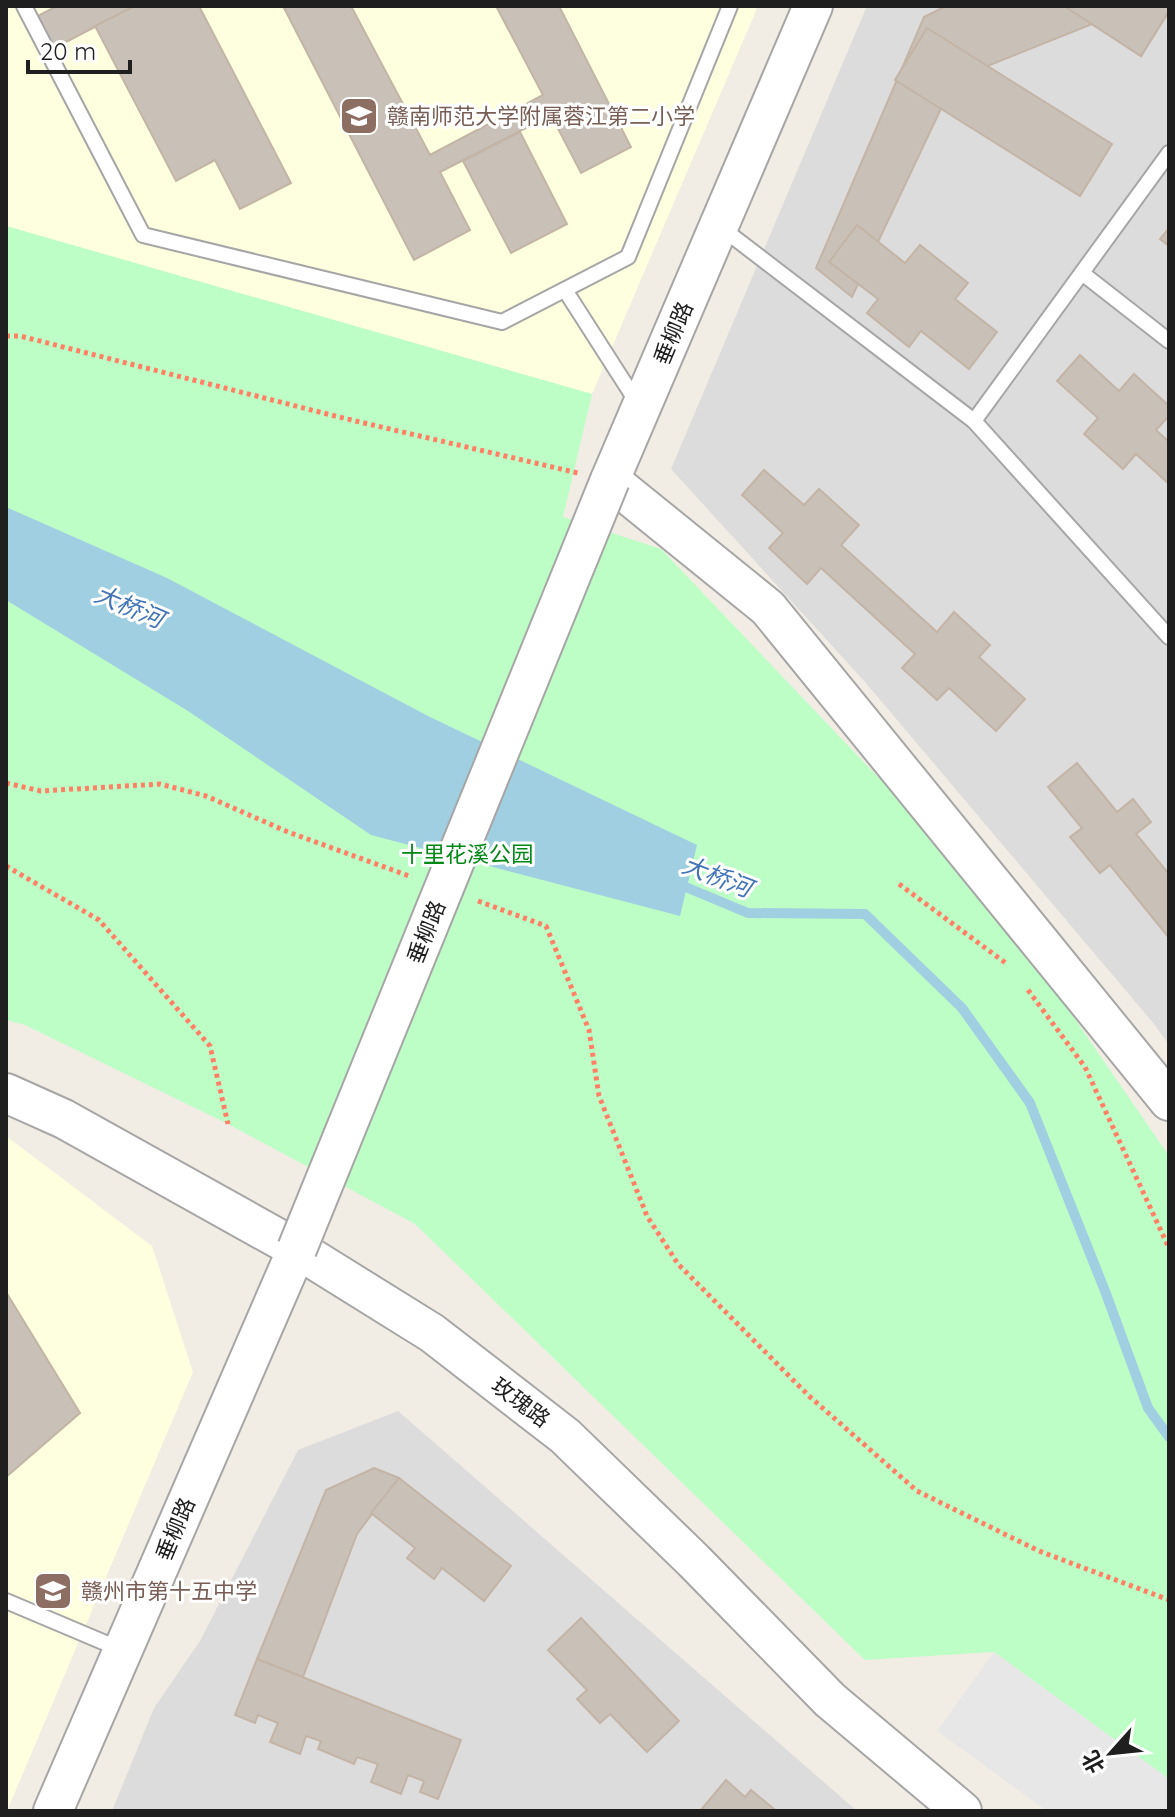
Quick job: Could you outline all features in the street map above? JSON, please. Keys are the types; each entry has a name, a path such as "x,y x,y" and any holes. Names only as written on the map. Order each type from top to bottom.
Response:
{"street":[{"name":"垂柳路","path":"53,1811 297,1249 610,480 813,6"},
{"path":"610,480 768,608 1169,1101"},
{"name":"玫瑰路","path":"6,1093 64,1119 297,1249 432,1333 565,1436 694,1561 830,1700 962,1811"}],"lane":[{"path":"24,6 143,235 502,322 628,257 730,6"},
{"path":"974,421 1169,153"},
{"path":"719,226 974,421 1169,637"},
{"path":"1082,273 1169,341"},
{"path":"565,290 641,408"},
{"path":"6,1601 123,1650"}],"path":[{"path":"6,336 20,336 347,419 610,480"},
{"path":"6,783 41,791 160,784 206,796 288,832 417,879"},
{"path":"6,866 99,920 210,1046 228,1124"},
{"path":"899,884 1010,966"},
{"path":"474,900 546,926 589,1030 599,1096 647,1216 678,1264 754,1341 809,1396 917,1491 1039,1551 1169,1600"},
{"path":"1020,978 1085,1067 1169,1248"}],"shaded area":[{"name":"赣南师范大学附属蓉江第二小学","path":"6,6 758,6 592,394 6,226"},
{"path":"867,6 1169,6 1169,1045 865,682 671,469"},
{"name":"赣州市第十五中学","path":"6,1136 152,1246 193,1372 7,1811"},
{"path":"398,1411 857,1811 112,1811 154,1708 200,1641 298,1450"},
{"path":"994,1652 1169,1779 1169,1811 1047,1811 937,1731"}],"green space":[{"name":"十里花溪公园","path":"6,226 592,394 563,517 661,549 897,797 1044,974 1169,1156 1169,1779 994,1652 865,1660 415,1224 228,1124 25,1025 6,1020"}],"water":[{"path":"6,507 167,578 428,716 697,845 680,916 371,835 188,711 6,600"}],"building":[{"path":"57,6 135,6 49,51 32,19"},
{"path":"135,6 199,6 291,183 240,209 215,160 176,181 95,26"},
{"path":"283,6 351,6 430,155 543,95 496,6 559,6 631,147 581,173 551,115 440,172 470,230 414,260"},
{"path":"946,6 1168,6 1169,11 1141,56 1092,24 955,79 852,297 816,268 924,17"},
{"path":"1064,6 1168,6 1169,11 1141,56"},
{"path":"927,28 1112,144 1080,196 895,80"},
{"path":"520,132 567,224 511,253 463,161"},
{"path":"857,225 905,263 920,245 968,283 955,299 997,332 969,369 921,331 909,347 867,313 878,299 829,262"},
{"path":"1169,228 1169,246 1160,239"},
{"path":"1080,355 1119,391 1134,374 1169,406 1169,416 1156,430 1169,442 1169,484 1136,454 1123,469 1084,434 1098,418 1057,381"},
{"path":"764,470 804,505 819,489 859,525 841,545 937,632 954,612 990,645 979,657 1025,699 996,731 949,688 937,700 902,668 915,654 821,568 807,584 769,548 783,533 742,495"},
{"path":"1077,763 1117,812 1133,799 1151,822 1136,834 1169,874 1169,938 1110,865 1100,873 1070,837 1082,828 1048,787"},
{"path":"6,1292 80,1413 6,1477"},
{"path":"374,1468 399,1478 357,1534 303,1677 257,1659 326,1490"},
{"path":"399,1478 511,1566 484,1601 442,1568 434,1579 407,1558 415,1548 371,1513"},
{"path":"581,1618 679,1721 647,1752 610,1714 600,1723 577,1699 587,1690 548,1650"},
{"path":"257,1659 461,1740 438,1799 420,1792 424,1781 408,1775 401,1794 371,1782 378,1764 357,1757 354,1764 318,1749 321,1741 306,1736 300,1754 270,1742 278,1723 258,1715 255,1723 235,1715"},
{"path":"726,1780 745,1797 751,1790 774,1809 700,1811"}],"waterway":[{"name":"大桥河","path":"676,883 748,913 865,914 962,1008 1030,1103 1148,1408 1169,1437"}],"place":[{"name":"赣南师范大学附属蓉江第二小学","path":"359,116"},
{"name":"赣州市第十五中学","path":"53,1591"}]}
